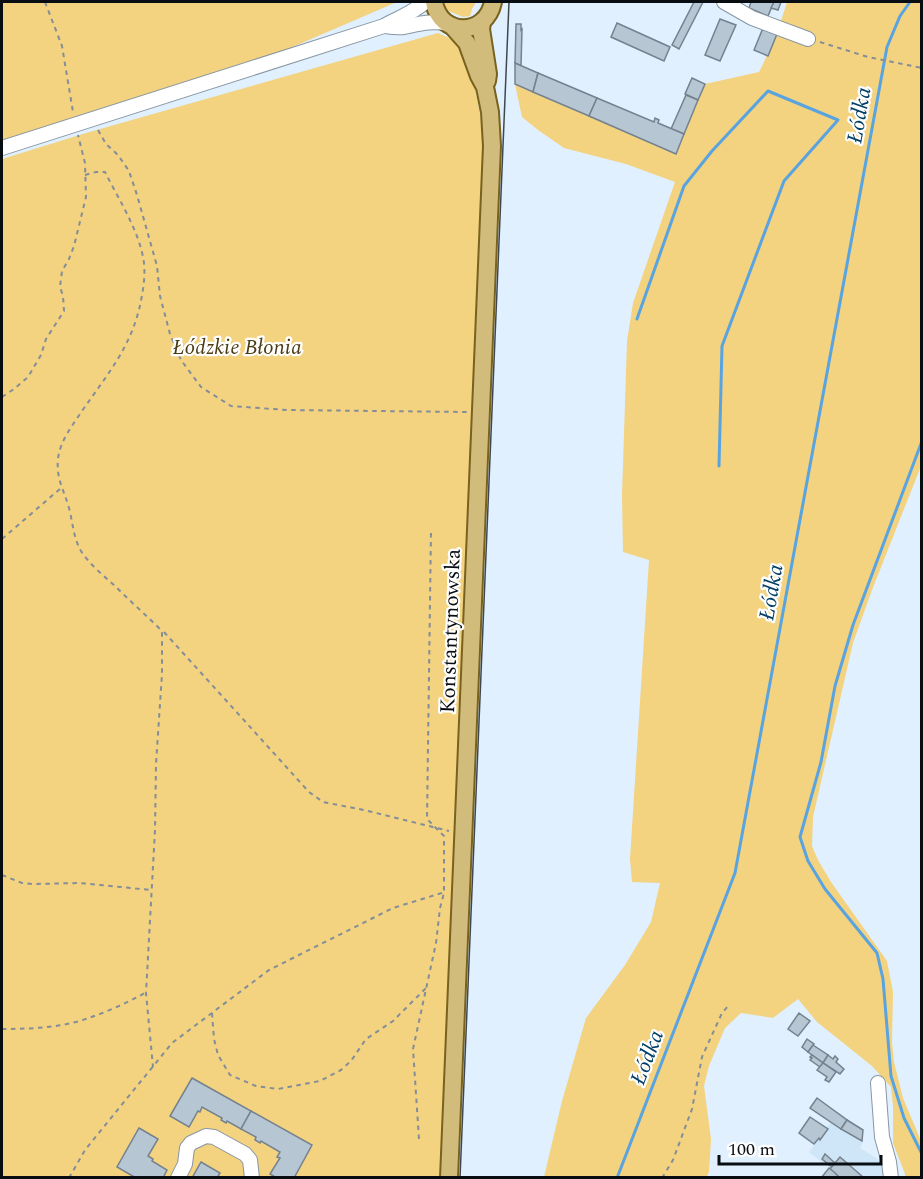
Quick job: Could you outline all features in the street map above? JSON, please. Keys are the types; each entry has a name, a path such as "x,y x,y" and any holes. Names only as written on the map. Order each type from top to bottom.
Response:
{"main road":[{"name":"Konstantynowska","path":"434,2 438,14 467,43 485,87 492,146 449,1178"},
{"path":"450,25 468,28 482,22 489,14 493,2"},
{"name":"Konstantynowska","path":"482,22 488,74 485,87"}],"street":[{"path":"2,148 384,26 425,2"},
{"path":"724,2 752,18 808,39"},
{"path":"384,26 401,27 426,22 450,25"},
{"path":"878,1083 882,1137 891,1178"},
{"path":"178,1178 185,1164 187,1148 191,1143 206,1136 214,1137 245,1154 250,1160 252,1178"}],"path":[{"path":"2,397 28,377 41,355 46,339 64,311 60,287 62,270 72,253 85,205 85,163 75,125 62,46 45,2"},
{"path":"808,39 868,57 921,68"},
{"path":"92,120 106,144 118,155 129,171 156,266 160,296 170,334 182,360 201,387 231,406 287,410 482,412"},
{"path":"85,175 105,172 140,243 144,266 139,313 131,337 61,445 58,474 68,505 74,537 82,551 99,571 162,631 309,792 323,802 464,835"},
{"path":"2,539 61,488"},
{"path":"419,1139 413,1049 436,943 444,893 444,836 427,819 431,530"},
{"path":"153,1067 146,993 162,674 162,631"},
{"path":"2,875 22,883 80,883 151,890"},
{"path":"69,1178 85,1150 172,1043 269,970 393,908 462,887"},
{"path":"212,1013 218,1055 230,1075 256,1086 278,1089 320,1081 341,1070 351,1061 366,1039 393,1021 426,988"},
{"path":"2,1029 55,1026 75,1022 116,1008 146,993"},
{"path":"662,1178 673,1160 692,1109 702,1057 722,1013 729,1005"}],"shaded area":[{"path":"838,1112 863,1130 860,1148 881,1163 886,1177 841,1177 809,1152"}],"green space":[{"path":"2,2 397,2 260,61 2,142"},
{"path":"445,2 476,2 470,16 463,17 444,9"},
{"path":"787,2 921,2 921,466 853,643 813,817 812,846 831,882 887,961 893,992 894,1062 903,1098 921,1141 921,1177 905,1177 893,1143 891,1087 872,1066 817,1022 798,999 773,1018 741,1013 725,1028 709,1066 704,1086 711,1139 707,1177 544,1177 562,1101 586,1018 625,965 651,922 660,883 632,882 630,859 649,560 623,552 622,495 627,341 633,303 675,182 626,164 564,148 522,117 515,84 676,154 705,84 759,72 775,37"},
{"name":"Łódzkie Błonia","path":"438,33 452,39 462,48 470,62 482,124 484,184 442,1177 2,1177 2,159"}],"building":[{"path":"694,2 703,2 679,49 672,45"},
{"path":"751,2 774,2 768,16 749,8"},
{"path":"774,2 781,2 778,10 771,8"},
{"path":"720,19 736,25 720,61 705,55"},
{"path":"617,23 670,47 664,61 611,37"},
{"path":"516,24 521,24 522,29 521,66 515,63"},
{"path":"763,28 777,34 768,56 754,50"},
{"path":"515,63 538,73 533,92 515,84"},
{"path":"538,73 597,98 589,116 533,92"},
{"path":"692,78 705,84 698,100 685,94"},
{"path":"686,95 698,100 684,134 671,129"},
{"path":"597,98 654,122 655,118 659,120 658,123 684,134 676,154 589,116"},
{"path":"799,1013 810,1021 798,1036 788,1029"},
{"path":"807,1039 814,1044 808,1052 802,1047"},
{"path":"813,1045 828,1055 823,1063 808,1052"},
{"path":"812,1055 823,1063 820,1067 810,1060"},
{"path":"828,1055 833,1059 835,1056 838,1059 836,1062 844,1069 840,1074 823,1063"},
{"path":"823,1063 836,1072 829,1082 825,1080 827,1077 817,1070"},
{"path":"192,1078 251,1111 241,1129 227,1121 226,1123 221,1120 222,1118 202,1107 189,1127 170,1116"},
{"path":"817,1098 847,1120 841,1129 810,1108"},
{"path":"251,1111 312,1145 294,1178 277,1178 270,1174 280,1158 277,1157 280,1152 261,1141 260,1143 255,1140 256,1137 241,1129"},
{"path":"810,1117 828,1129 814,1144 799,1133"},
{"path":"847,1120 863,1130 862,1141 841,1129"},
{"path":"139,1128 158,1139 148,1156 167,1170 163,1178 136,1178 117,1167"},
{"path":"825,1154 835,1163 832,1167 822,1159"},
{"path":"840,1157 863,1178 840,1178 830,1169"},
{"path":"201,1162 220,1173 217,1178 192,1178"},
{"path":"829,1168 834,1172 840,1178 821,1178"}],"waterway":[{"name":"Łódka","path":"617,1178 735,873 887,47 900,16 910,2"},
{"path":"637,319 684,186 712,151 768,91 838,120 784,181 722,346 719,466"},
{"path":"922,441 853,625 835,686 821,762 800,837 808,861 825,889 877,953 883,979 891,1076 904,1118 922,1154"}],"tram line":[{"path":"460,1178 509,2"}]}
